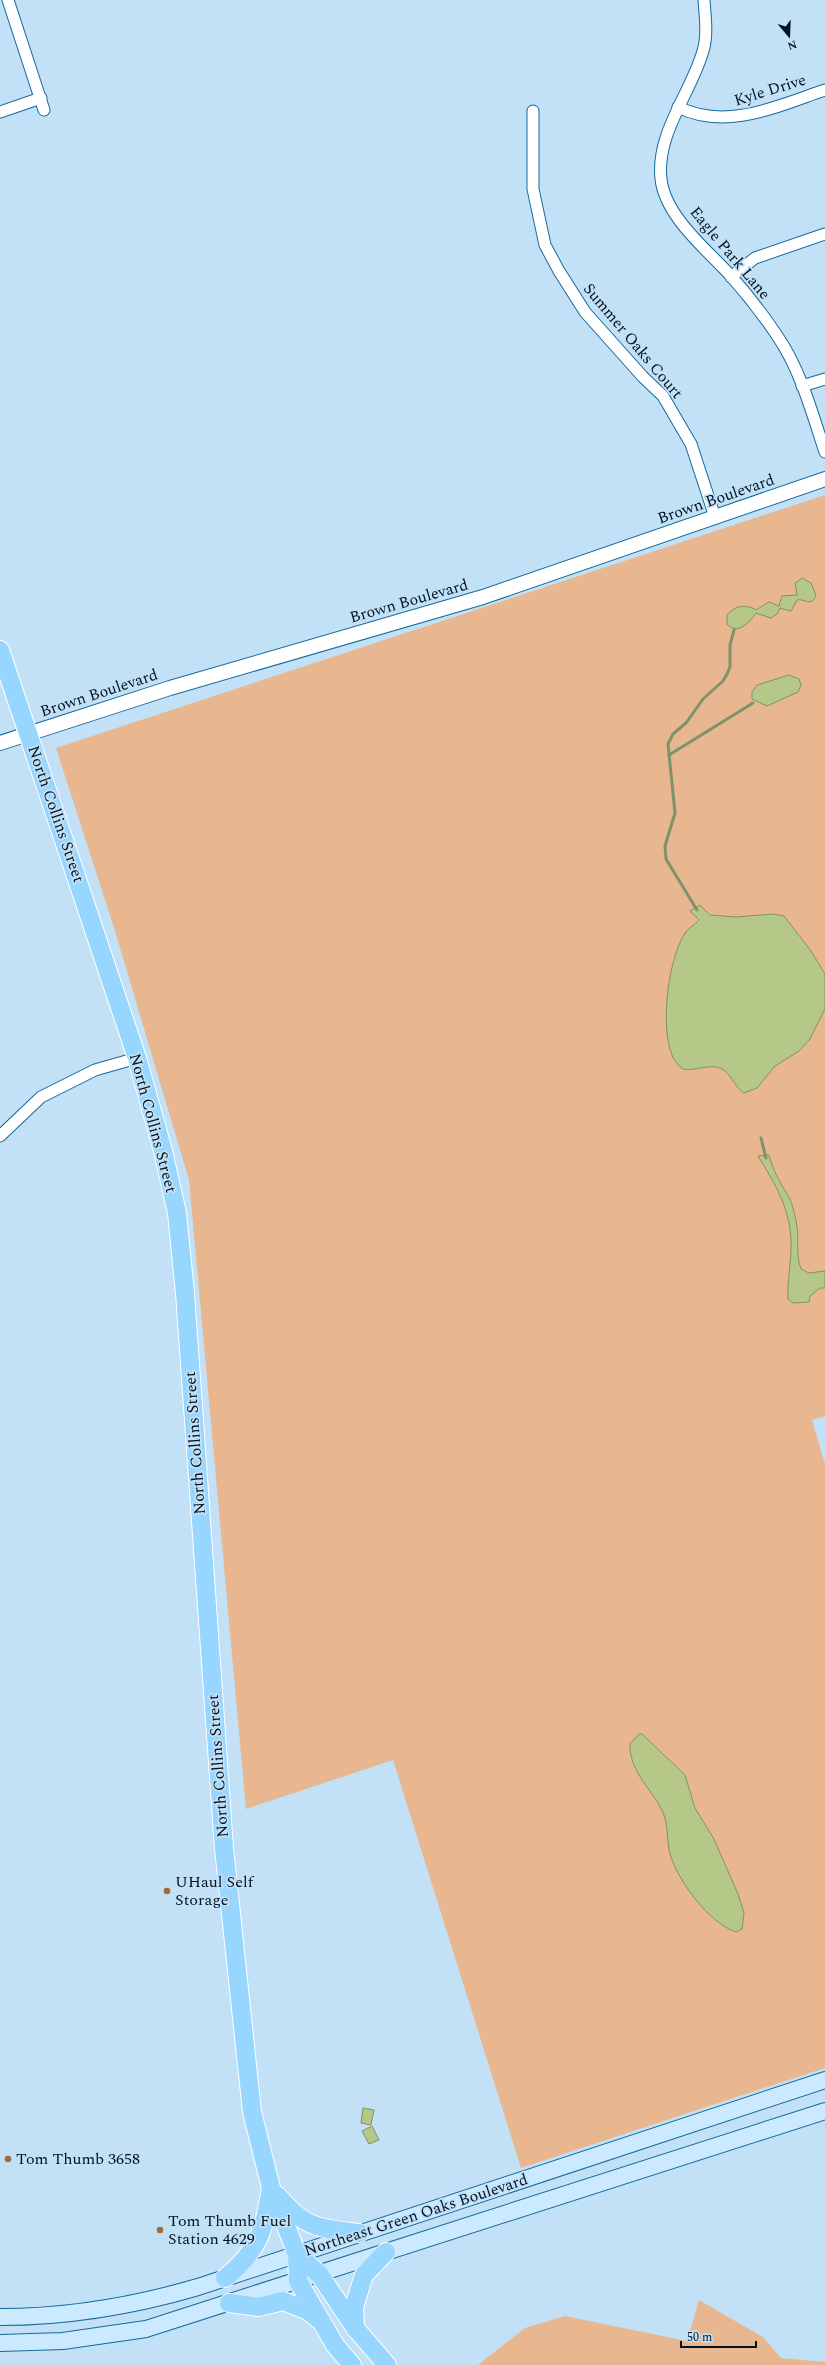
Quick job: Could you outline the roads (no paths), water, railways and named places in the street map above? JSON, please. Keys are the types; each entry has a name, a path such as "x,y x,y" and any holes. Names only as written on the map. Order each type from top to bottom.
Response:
{"main road":[{"name":"North Collins Street","path":"0,650 137,1058 163,1151 177,1213 185,1293 204,1598 224,1848 249,2094 258,2141 271,2188 297,2254 298,2281 335,2344 352,2365"},
{"name":"Northeast Green Oaks Boulevard","path":"0,2317 42,2316 134,2304 225,2278 825,2080"},
{"name":"Northeast Green Oaks Boulevard","path":"0,2343 88,2339 146,2329 825,2111"},
{"path":"518,2181 527,2207"},
{"path":"271,2188 290,2211 305,2223 320,2228 359,2233"},
{"path":"225,2278 241,2265 255,2246 263,2230 271,2188"},
{"path":"356,2329 354,2307 364,2275 386,2252"},
{"name":"North Collins Street","path":"297,2254 319,2274 356,2329 387,2365"},
{"path":"229,2303 259,2307 283,2301 308,2311 321,2322"},
{"path":"42,2316 42,2342"}],"street":[{"path":"8,0 44,110"},
{"name":"Eagle Park Lane","path":"704,0 706,20 703,51 678,107 660,159 661,180 668,201 685,228 731,276 779,338 802,386 825,452"},
{"name":"Kyle Drive","path":"678,107 690,113 730,118 758,113 825,90"},
{"path":"0,112 41,98"},
{"name":"Summer Oaks Court","path":"533,111 534,189 545,245 559,272 585,312 643,378 663,396 692,444 715,517"},
{"path":"731,276 755,258 825,234"},
{"path":"802,386 825,379"},
{"name":"Brown Boulevard","path":"0,743 170,688 483,597 825,479"},
{"path":"0,1136 41,1097 95,1070 137,1058"}],"waterway":[{"path":"697,910 666,859 665,846 675,813 668,744 673,734 686,723 703,699 723,681 730,667 730,645 734,630"},
{"path":"669,755 753,703"},
{"path":"761,1138 766,1158"}],"place":[{"name":"UHaul Self Storage","path":"167,1891"},
{"name":"Tom Thumb 3658","path":"8,2159"},
{"name":"Tom Thumb Fuel Station 4629","path":"160,2230"}]}
